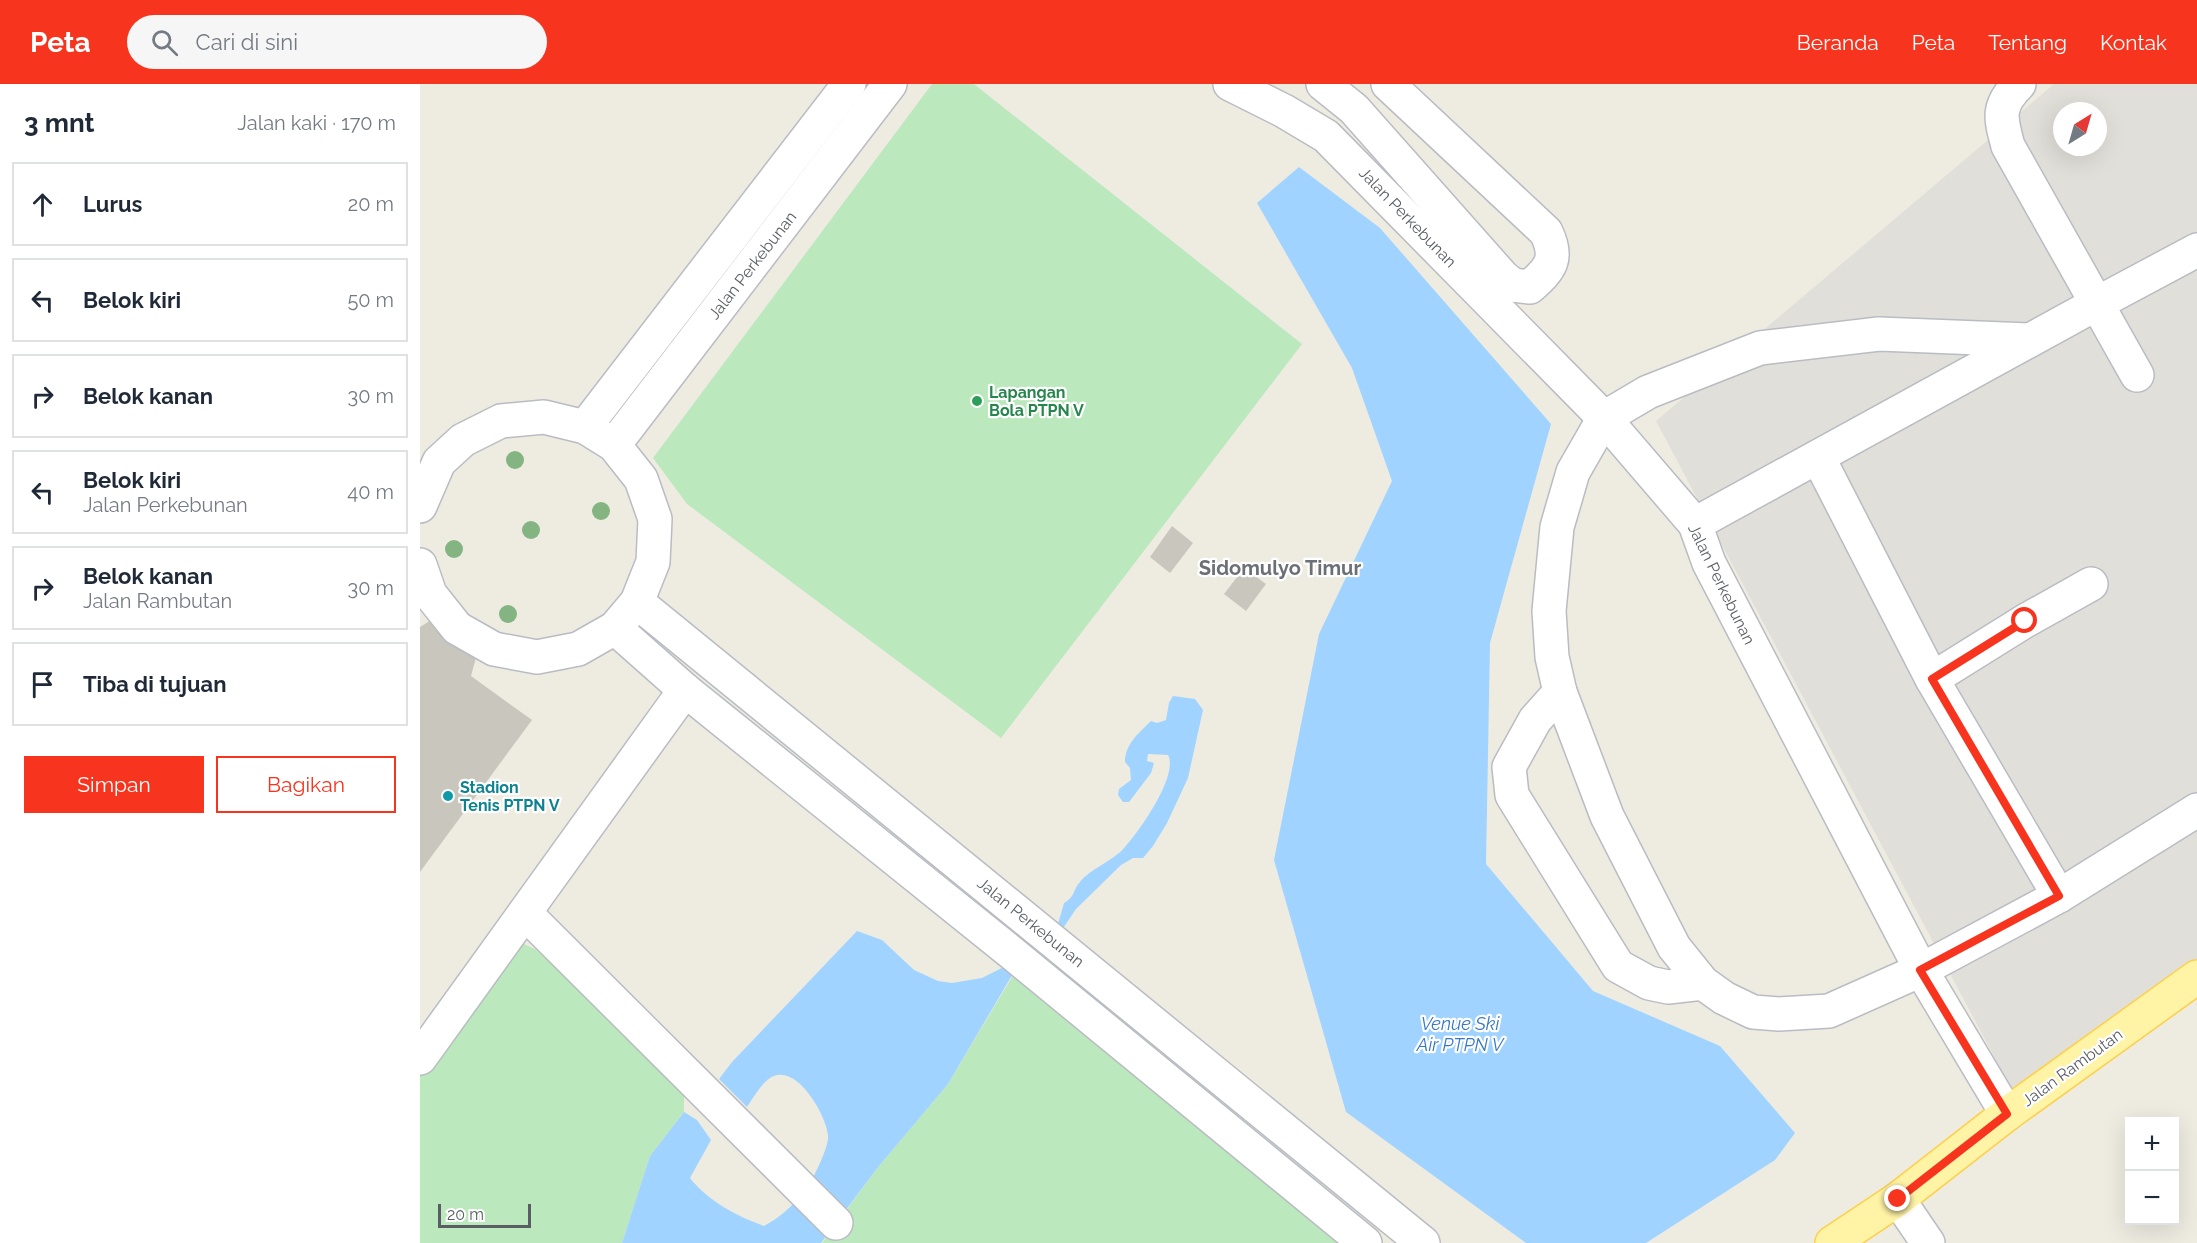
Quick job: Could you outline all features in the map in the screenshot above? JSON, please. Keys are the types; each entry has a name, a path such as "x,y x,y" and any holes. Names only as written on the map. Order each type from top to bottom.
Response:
{"main road":[{"name":"Jalan Rambutan","path":"1832,1243 1898,1199 2007,1114 2197,977"}],"street":[{"name":"Jalan Perkebunan","path":"585,427 849,84"},
{"name":"Jalan Perkebunan","path":"614,446 890,84"},
{"name":"Jalan Perkebunan","path":"1230,84 1326,135 1604,418 1695,524 1709,563 1920,970 2007,1114"},
{"path":"1323,84 1354,109 1503,277 1513,285 1530,287 1551,264 1554,248 1546,232 1388,84"},
{"path":"1326,135 1382,84"},
{"path":"2019,84 2003,104 2001,121 2008,146 2137,375"},
{"path":"795,156 823,173"},
{"path":"1695,524 2197,250"},
{"path":"2029,340 1879,334 1760,348 1648,392 1604,418 1573,472 1557,527 1549,611 1552,657 1560,692 1607,816 1674,947 1703,983 1724,998 1753,1012 1779,1014 1828,1011 1920,970 2059,896 2197,810"},
{"path":"420,506 429,455 501,421 544,417 585,427 614,446 641,479 655,519 653,562 637,602 615,628 578,650 537,657 494,649 457,628 430,594 420,565"},
{"path":"1818,457 1932,679 2059,896"},
{"path":"1932,679 2025,621 2091,584"},
{"name":"Jalan Perkebunan","path":"637,602 1423,1243"},
{"path":"615,628 685,690 1045,980 1365,1243"},
{"path":"420,1058 685,690"},
{"path":"1560,692 1535,720 1509,767 1512,795 1618,966 1649,984 1668,987 1703,983"},
{"path":"525,913 836,1223"},
{"path":"1112,1035 1132,1005"},
{"path":"1898,1199 1928,1243"}],"shaded area":[{"path":"2054,84 2197,84 2197,963 2014,1094 1656,421"}],"green space":[{"name":"Lapangan Bola PTPN V","path":"932,84 974,84 1302,344 1001,738 687,504 653,458"},
{"path":"524,944 535,949 668,1070 684,1090 684,1112 650,1156 622,1243 420,1243 420,1071 512,949"},
{"path":"1015,972 1365,1243 822,1243 879,1166 948,1084"}],"water":[{"name":"Venue Ski Air PTPN V","path":"1299,167 1380,228 1551,424 1490,643 1486,864 1593,991 1720,1046 1795,1133 1775,1160 1646,1243 1526,1243 1346,1112 1274,860 1319,634 1392,481 1352,368 1257,203"},
{"path":"1173,696 1195,699 1203,710 1188,778 1167,823 1153,846 1143,858 1133,858 1121,865 1076,909 1045,955 1014,972 948,1084 879,1166 821,1243 622,1243 650,1156 684,1112 697,1120 711,1140 690,1178 706,1194 734,1213 764,1226 794,1203 803,1194 815,1175 828,1141 826,1126 816,1104 799,1083 790,1077 780,1075 770,1078 757,1091 747,1107 719,1079 732,1062 857,931 882,940 914,970 938,981 952,983 982,978 1033,952 1058,924 1064,903 1080,882 1124,848 1156,803 1168,776 1170,764 1168,755 1148,754 1147,761 1154,763 1151,773 1129,802 1123,802 1118,795 1119,789 1131,780 1130,768 1125,762 1130,744 1151,721 1157,723 1166,720 1169,703"}],"building":[{"path":"1172,526 1193,543 1170,573 1150,557"},
{"path":"1244,568 1266,584 1246,611 1224,594"},
{"name":"Stadion Tenis PTPN V","path":"436,617 478,650 471,676 532,720 420,872 420,627"}],"place":[{"name":"Lapangan Bola PTPN V","path":"977,401"},
{"name":"Stadion Tenis PTPN V","path":"448,796"}],"district":[{"name":"Sidomulyo Timur","path":"1280,568"}],"route":[{"path":"1898,1199 2007,1114 1920,970 2059,896 1932,679 2025,621"}]}
